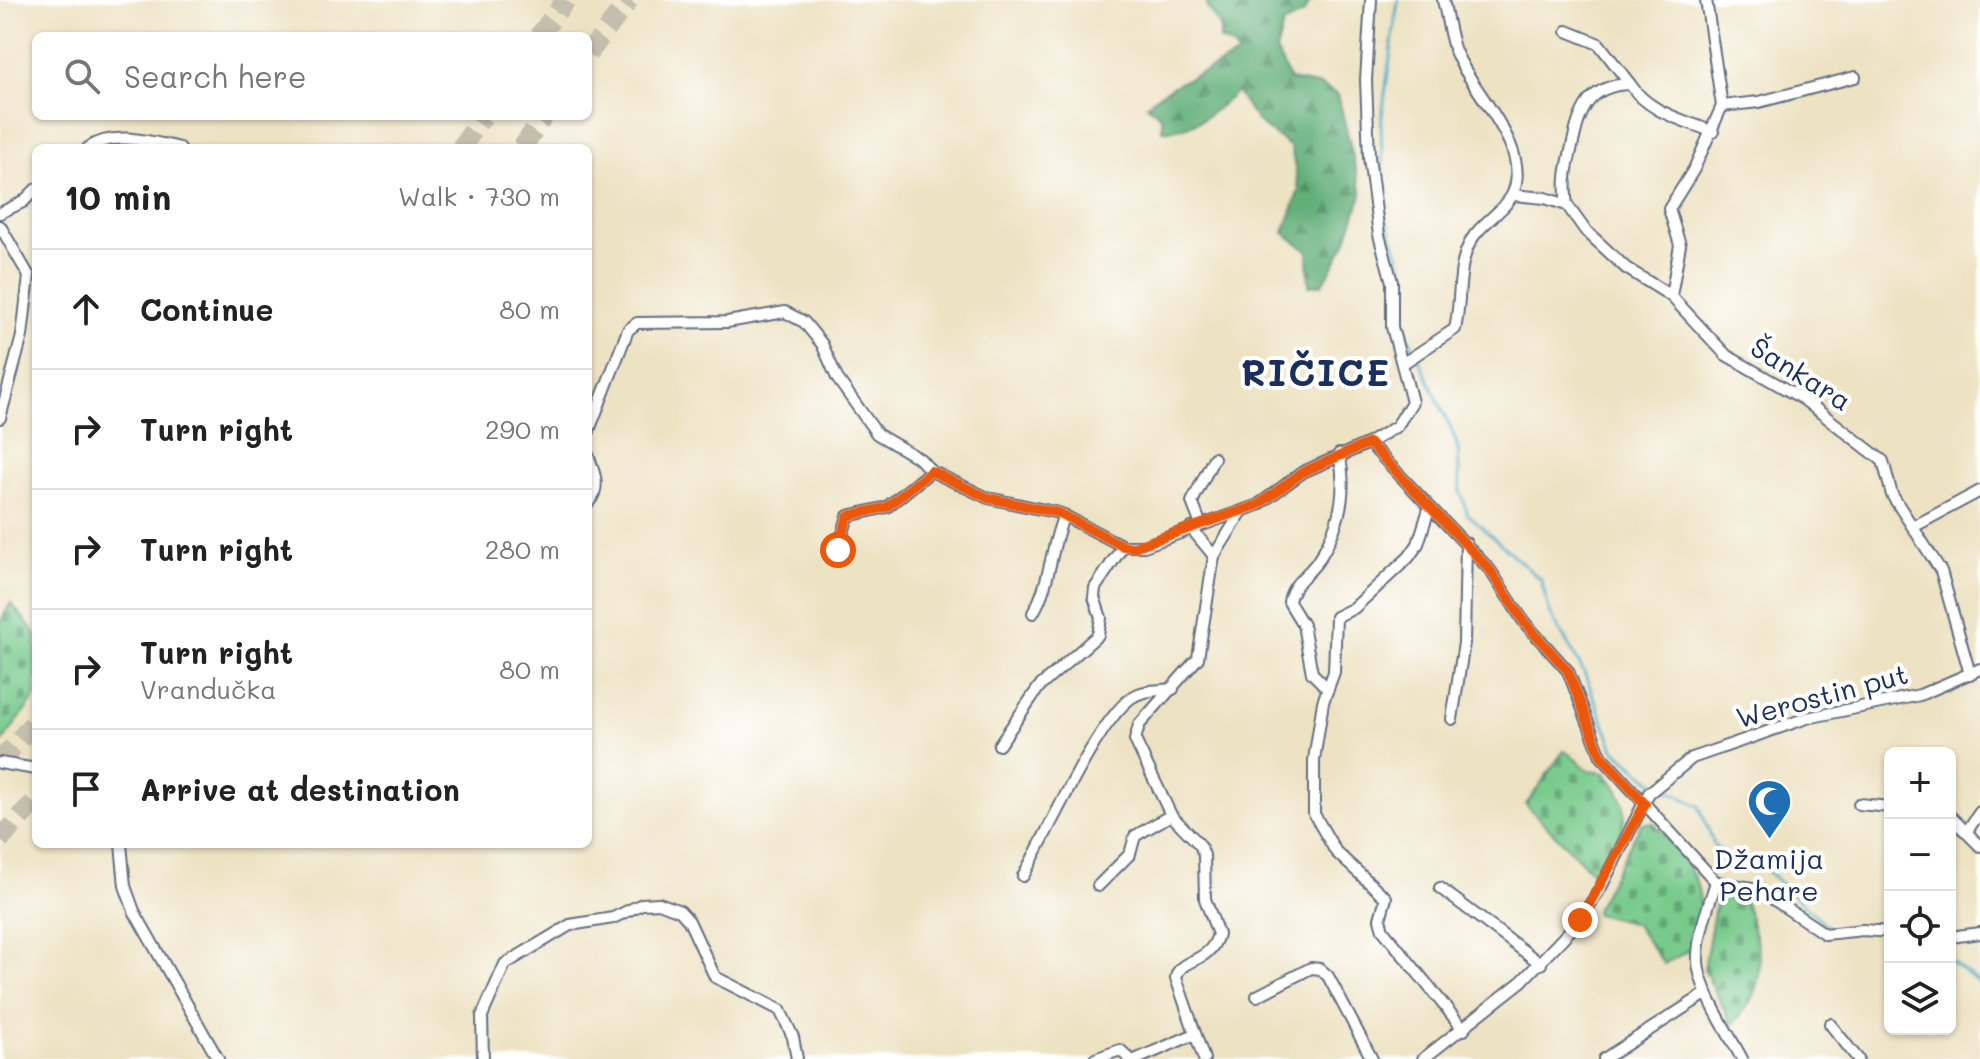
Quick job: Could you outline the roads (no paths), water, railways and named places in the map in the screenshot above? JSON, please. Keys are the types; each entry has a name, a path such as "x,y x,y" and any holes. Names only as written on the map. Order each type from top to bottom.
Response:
{"street":[{"path":"592,423 628,330 637,323 727,322 785,312 804,322 822,344 837,378 877,434 920,459 931,471 988,498 1064,515 1123,546 1144,546 1258,505 1303,472 1369,443 1397,426 1412,402 1392,327 1392,282 1379,235 1369,157 1366,80 1371,0"},
{"path":"1402,364 1455,329 1462,262 1472,239 1513,195 1516,169 1508,141 1455,50 1443,0"},
{"path":"1671,296 1680,245 1669,209 1713,132 1722,106 1706,0"},
{"path":"1567,31 1599,44 1640,98 1658,111 1713,132"},
{"path":"1722,106 1759,102 1855,77"},
{"path":"1513,195 1545,198 1567,205 1564,178 1566,159 1581,109 1615,84 1630,84"},
{"path":"93,144 120,138 156,144"},
{"path":"0,213 23,202 32,193"},
{"name":"Šankara","path":"1567,205 1585,230 1626,268 1671,296 1726,355 1803,399 1883,461 1892,495 1941,571 1975,672"},
{"path":"0,226 29,276 22,336 0,418"},
{"path":"1369,443 1490,570 1524,622 1568,671 1601,756 1716,882 1758,889 1825,934 1863,930 1884,932"},
{"path":"1328,689 1312,673 1303,625 1289,602 1295,587 1317,563 1341,510 1344,488 1339,454"},
{"path":"1214,458 1192,502 1196,527 1214,556"},
{"path":"592,466 597,480 596,493 592,498"},
{"path":"838,550 848,516 887,507 931,471"},
{"path":"1913,527 1980,491"},
{"path":"1429,509 1418,544 1409,557 1354,608 1336,617 1336,654 1323,702 1314,760 1314,814 1336,852 1386,898 1380,919 1383,930 1464,1030"},
{"path":"1204,1059 1176,978 1177,970 1209,953 1218,934 1205,899 1204,855 1200,845 1171,815 1135,740 1139,725 1173,689 1201,651 1214,556 1242,511"},
{"path":"1033,613 1049,582 1051,549 1064,515"},
{"path":"1452,719 1464,643 1462,583 1466,543"},
{"path":"999,745 1039,687 1098,635 1101,618 1094,597 1095,588 1123,546"},
{"name":"Werostin put","path":"1423,1059 1464,1030 1541,964 1580,920 1600,889 1655,786 1692,758 1807,718 1920,695 1975,672"},
{"path":"1023,876 1094,746 1120,710 1144,691 1173,689"},
{"path":"0,763 32,768"},
{"path":"1859,804 1884,806"},
{"path":"1967,831 1980,812"},
{"path":"1098,886 1130,854 1135,836 1171,815"},
{"path":"1953,819 1980,846"},
{"path":"121,848 125,886 134,911 218,1059"},
{"path":"1716,882 1706,910 1698,962 1707,993 1742,1059"},
{"path":"1440,888 1541,964"},
{"path":"483,1059 482,1016 505,964 570,925 613,918 642,904 659,903 680,911 689,921 715,977 780,1010 793,1037 797,1059"},
{"path":"1956,936 1980,933"},
{"path":"1257,996 1311,968 1320,969 1328,976 1372,1059"},
{"path":"1604,1059 1707,993"},
{"path":"1830,1024 1858,1059"},
{"path":"1137,1059 1195,1034"},
{"path":"1095,1059 1120,1050 1130,1059"}],"waterway":[{"path":"1398,0 1381,123 1384,212 1403,268 1402,323 1453,433 1458,449 1460,491 1468,515 1541,580 1550,613 1584,672 1614,749 1655,784"},
{"path":"1662,787 1699,806 1715,847 1725,855"},
{"path":"1766,870 1829,928"},
{"path":"1953,963 1980,983"}],"tunnel":[{"path":"542,32 566,0"},
{"path":"592,49 629,0"},
{"path":"464,144 480,120"},
{"path":"525,144 541,120"},
{"path":"0,762 32,725"},
{"path":"0,840 32,804"}],"place":[{"name":"Džamija Pehare","path":"1769,841"}],"district":[{"name":"RIČICE","path":"1316,373"}]}
